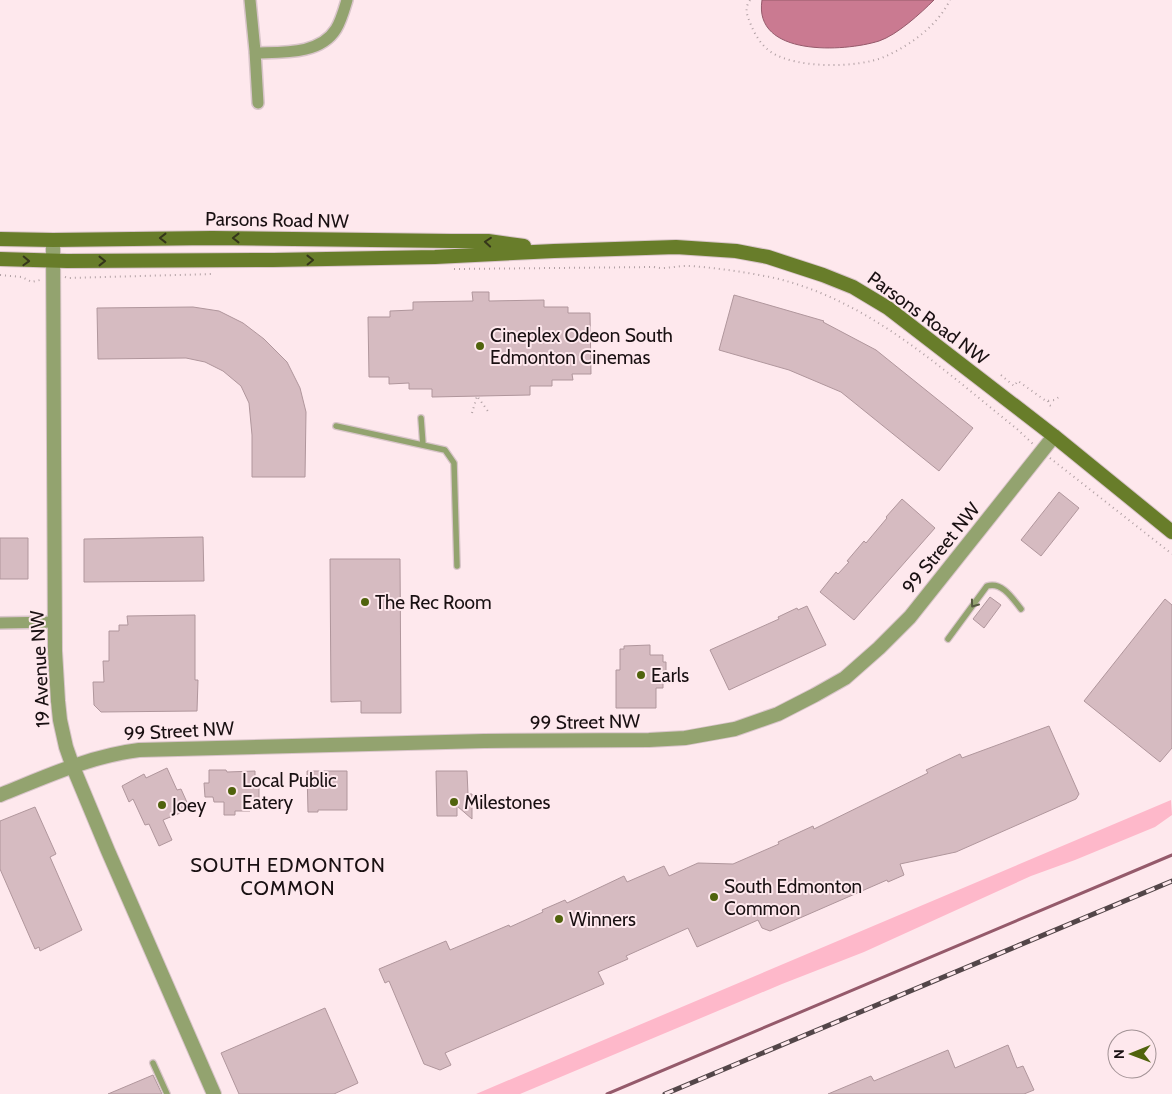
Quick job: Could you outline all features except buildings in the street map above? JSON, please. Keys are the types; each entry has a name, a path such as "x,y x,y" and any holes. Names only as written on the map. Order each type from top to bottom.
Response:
{"main road":[{"name":"Parsons Road NW","path":"0,239 231,238 488,241 554,251"},
{"name":"Parsons Road NW","path":"0,259 53,261 359,259 676,247 736,251 768,257 853,287 888,308 1054,436 1172,532"}],"street":[{"path":"250,0 256,53 258,103"},
{"path":"256,53 302,50 326,40 336,29 347,0"},
{"name":"19 Avenue NW","path":"53,240 55,622 58,701 62,732 73,766 108,851 214,1094"},
{"name":"99 Street NW","path":"0,795 73,766 114,753 138,750 484,741 649,740 685,738 735,729 778,714 815,695 845,678 879,648 910,617 1054,436"},
{"path":"0,623 55,622"}],"lane":[{"path":"421,418 423,445"},
{"path":"336,426 445,450 454,463 456,566"},
{"path":"948,639 987,586 996,586 1003,589 1021,610"},
{"path":"153,1063 167,1094"}],"path":[{"path":"750,0 746,9 747,16 754,34 769,50 793,60 836,65 868,62 899,49 925,32 950,0"},
{"path":"445,270 654,267 661,269 690,266 731,270 803,286 851,307 905,339 1027,438"},
{"path":"67,276 68,278 220,274"},
{"path":"0,275 22,277 32,282"},
{"path":"1001,375 1014,386 1018,381 1048,401 1055,400 1060,396"},
{"path":"472,413 476,396 490,414"},
{"path":"1047,408 1049,405 1048,401"},
{"path":"1049,405 1053,407"},
{"path":"1061,467 1172,554"}],"shaded area":[{"path":"762,0 934,0 908,23 886,38 864,45 824,48 804,46 786,41 772,32 763,19"},
{"path":"1171,800 1172,815 1155,827 1031,876 864,952 782,984 520,1094 476,1094"}],"waterway":[{"path":"607,1094 1172,855"}],"railway":[{"path":"665,1094 1172,881"}],"place":[{"name":"Cineplex Odeon South Edmonton Cinemas","path":"480,346"},
{"name":"The Rec Room","path":"365,602"},
{"name":"Earls","path":"641,675"},
{"name":"Local Public Eatery","path":"232,791"},
{"name":"Milestones","path":"454,802"},
{"name":"Joey","path":"162,805"},
{"name":"South Edmonton Common","path":"714,897"},
{"name":"Winners","path":"559,919"}],"district":[{"name":"SOUTH EDMONTON COMMON","path":"288,876"}]}
